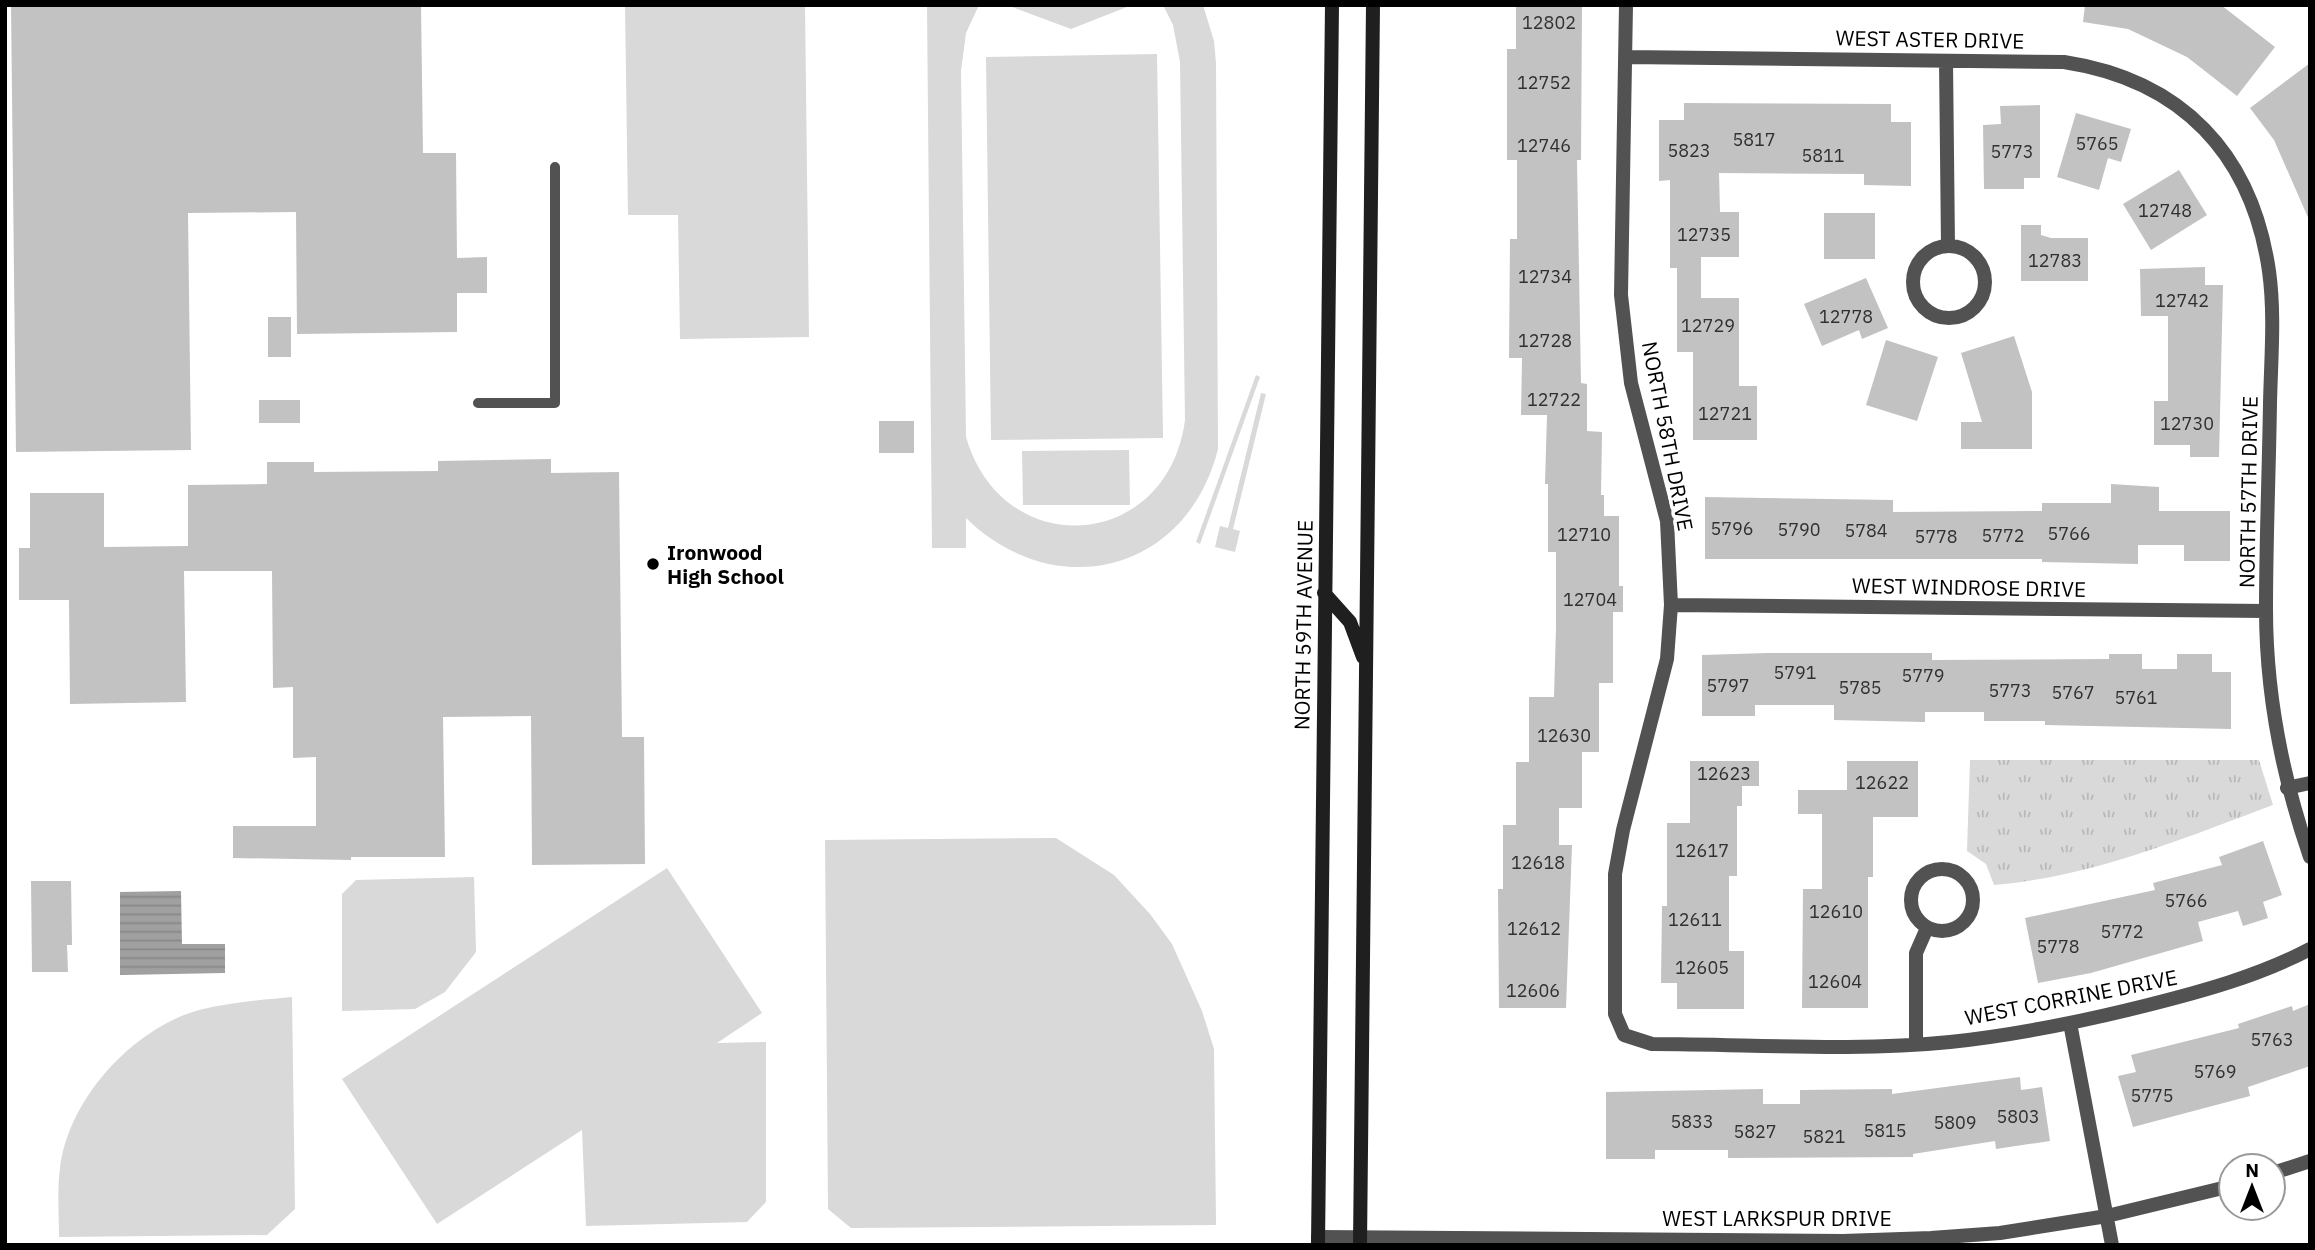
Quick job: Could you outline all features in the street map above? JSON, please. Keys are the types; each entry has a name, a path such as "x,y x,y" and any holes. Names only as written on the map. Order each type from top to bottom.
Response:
{"main road":[{"name":"NORTH 59TH AVENUE","path":"1318,1241 1332,5"},
{"path":"1360,1240 1373,5"},
{"path":"1324,593 1350,622 1366,665"}],"street":[{"name":"NORTH 58TH DRIVE","path":"1624,1035 1615,1014 1615,874 1623,830 1667,659 1671,605 1667,520 1631,383 1622,295 1626,5"},
{"name":"WEST ASTER DRIVE","path":"1626,57 2064,62 2117,74 2154,91 2187,113 2211,138"},
{"path":"1946,61 1948,246"},
{"name":"NORTH 57TH DRIVE","path":"2211,138 2240,174 2255,208 2269,272 2272,346 2266,611 2272,697 2287,788 2310,857"},
{"path":"1948,246 1960,248 1979,263 1984,286 1973,308 1951,318 1940,316 1921,304 1913,283 1919,262 1927,254 1948,246"},
{"name":"WEST WINDROSE DRIVE","path":"1671,605 2266,611"},
{"path":"2287,788 2310,783"},
{"path":"1937,869 1957,872 1970,886 1973,905 1970,914 1964,923 1947,931 1927,928 1913,914 1910,895 1914,885 1920,877 1937,869"},
{"path":"1916,1043 1916,953 1927,928"},
{"name":"WEST CORRINE DRIVE","path":"1624,1035 1652,1044 1949,1042 2070,1023 2188,996 2270,967 2310,949"},
{"path":"2070,1023 2112,1245"},
{"path":"2287,1168 2310,1161"},
{"name":"WEST LARKSPUR DRIVE","path":"1318,1241 1843,1241 2000,1233 2107,1216 2217,1189"}],"lane":[{"path":"478,403 555,403 555,167"}],"green space":[{"path":"625,5 805,5 809,337 680,339 678,215 628,215"},
{"path":"927,5 979,5 966,33 961,71 966,437 985,478 1013,506 1047,522 1083,525 1118,516 1149,496 1172,464 1185,420 1180,62 1173,25 1163,5 1203,5 1214,41 1216,63 1218,449 1202,491 1178,524 1148,548 1114,563 1077,567 1039,561 1001,545 966,518 966,548 932,548"},
{"path":"1007,5 1132,5 1071,29"},
{"path":"1157,54 1163,438 991,440 986,57"},
{"path":"1256,375 1260,377 1200,544 1196,542"},
{"path":"1261,393 1266,394 1233,529 1240,531 1235,552 1215,547 1220,526 1228,528"},
{"path":"1129,450 1130,505 1023,505 1022,451"},
{"path":"1970,760 2259,760 2273,805 2136,855 2066,874 1994,885 1986,864 1967,851"},
{"path":"1056,838 1114,875 1150,914 1172,944 1202,1011 1214,1049 1216,1225 851,1228 828,1209 825,840"},
{"path":"667,868 762,1013 717,1043 766,1042 766,1202 747,1222 586,1226 582,1130 437,1224 342,1079"},
{"path":"474,877 476,952 445,992 415,1009 342,1011 342,894 356,880"},
{"path":"292,997 295,1209 267,1235 59,1237 59,1176 65,1145 86,1100 117,1060 156,1029 189,1013 233,1003"}],"shaded area":[{"path":"181,891 182,944 225,944 225,973 120,975 120,892"}],"building":[{"path":"11,5 421,5 423,153 456,153 457,258 487,257 487,293 457,293 457,332 297,334 296,212 188,213 191,450 16,452"},
{"path":"1516,5 1582,5 1581,160 1577,160 1581,383 1587,384 1587,431 1602,432 1601,495 1604,495 1604,516 1619,516 1619,586 1623,586 1623,612 1613,612 1613,683 1599,683 1599,752 1582,752 1582,808 1559,808 1559,845 1572,845 1566,1008 1499,1008 1498,889 1503,889 1503,825 1516,825 1516,762 1529,762 1529,697 1554,697 1556,628 1556,552 1548,552 1548,484 1545,484 1547,415 1521,415 1522,358 1509,358 1510,239 1517,239 1517,160 1507,160 1507,49 1516,49"},
{"path":"2085,5 2221,5 2275,47 2237,96 2187,57 2128,29 2083,22"},
{"path":"2310,63 2310,222 2274,140 2250,108"},
{"path":"1684,103 1891,104 1891,122 1911,122 1911,186 1864,185 1864,174 1719,173 1720,212 1739,212 1739,257 1701,257 1701,298 1739,298 1739,386 1757,386 1757,440 1693,440 1693,352 1677,352 1677,268 1670,268 1670,180 1659,181 1659,120 1684,120"},
{"path":"2040,105 2040,178 2024,178 2024,189 1984,189 1983,125 2001,124 2000,106"},
{"path":"2076,113 2131,129 2121,162 2108,158 2099,190 2057,177"},
{"path":"2179,170 2207,215 2151,250 2123,204"},
{"path":"1824,213 1875,213 1875,259 1824,259"},
{"path":"2021,225 2041,225 2041,235 2051,238 2088,238 2088,281 2021,281"},
{"path":"2205,267 2205,285 2223,285 2219,457 2190,457 2190,445 2154,445 2154,401 2168,401 2168,316 2141,316 2140,269"},
{"path":"1866,278 1888,328 1862,339 1859,330 1822,346 1804,304"},
{"path":"268,317 291,317 291,357 268,357"},
{"path":"2014,336 2032,392 2032,449 1961,449 1961,422 1982,422 1961,353"},
{"path":"1886,340 1938,357 1917,421 1866,405"},
{"path":"259,400 300,400 300,423 259,423"},
{"path":"879,421 914,421 914,453 879,453"},
{"path":"551,459 551,473 619,472 622,737 644,737 645,864 532,865 531,716 443,717 445,857 351,857 351,860 233,858 233,826 316,826 316,757 293,758 293,687 273,688 272,571 184,571 186,702 70,704 69,600 19,600 19,548 30,548 30,493 104,493 104,547 188,546 188,485 267,484 267,462 314,462 314,472 438,471 438,461"},
{"path":"2111,484 2159,487 2159,511 2230,511 2230,561 2184,561 2184,545 2138,545 2138,564 2042,562 2042,559 1705,559 1705,497 1893,500 1893,512 2042,511 2042,503 2111,503"},
{"path":"1932,653 1932,660 2109,659 2109,654 2142,654 2142,669 2177,669 2177,654 2212,654 2212,672 2231,672 2231,729 1984,721 1984,712 1925,712 1925,722 1834,720 1834,705 1755,705 1755,716 1702,716 1702,655"},
{"path":"1690,761 1759,761 1759,786 1742,786 1742,806 1737,806 1737,876 1729,876 1729,951 1744,951 1744,1009 1677,1009 1677,983 1661,983 1662,906 1667,906 1667,823 1690,823"},
{"path":"1847,761 1918,761 1918,817 1873,817 1873,877 1868,877 1868,1008 1802,1008 1803,889 1822,889 1822,814 1798,814 1798,790 1847,790"},
{"path":"2263,841 2282,895 2263,902 2268,918 2243,926 2238,911 2198,922 2203,941 2091,973 2038,983 2025,918 2155,890 2153,883 2222,865 2219,857"},
{"path":"31,881 71,881 72,945 67,945 68,972 32,972"},
{"path":"2310,1004 2310,1066 2248,1087 2250,1096 2133,1127 2118,1076 2136,1072 2131,1055 2239,1028 2238,1024 2292,1006 2293,1011"},
{"path":"2020,1077 2021,1090 2042,1087 2050,1141 1996,1149 1995,1141 1913,1154 1913,1157 1728,1158 1728,1150 1655,1150 1655,1159 1606,1159 1606,1092 1763,1089 1763,1104 1800,1104 1800,1090 1892,1089 1892,1094"}],"place":[{"name":"Ironwood High School","path":"653,564"}]}
